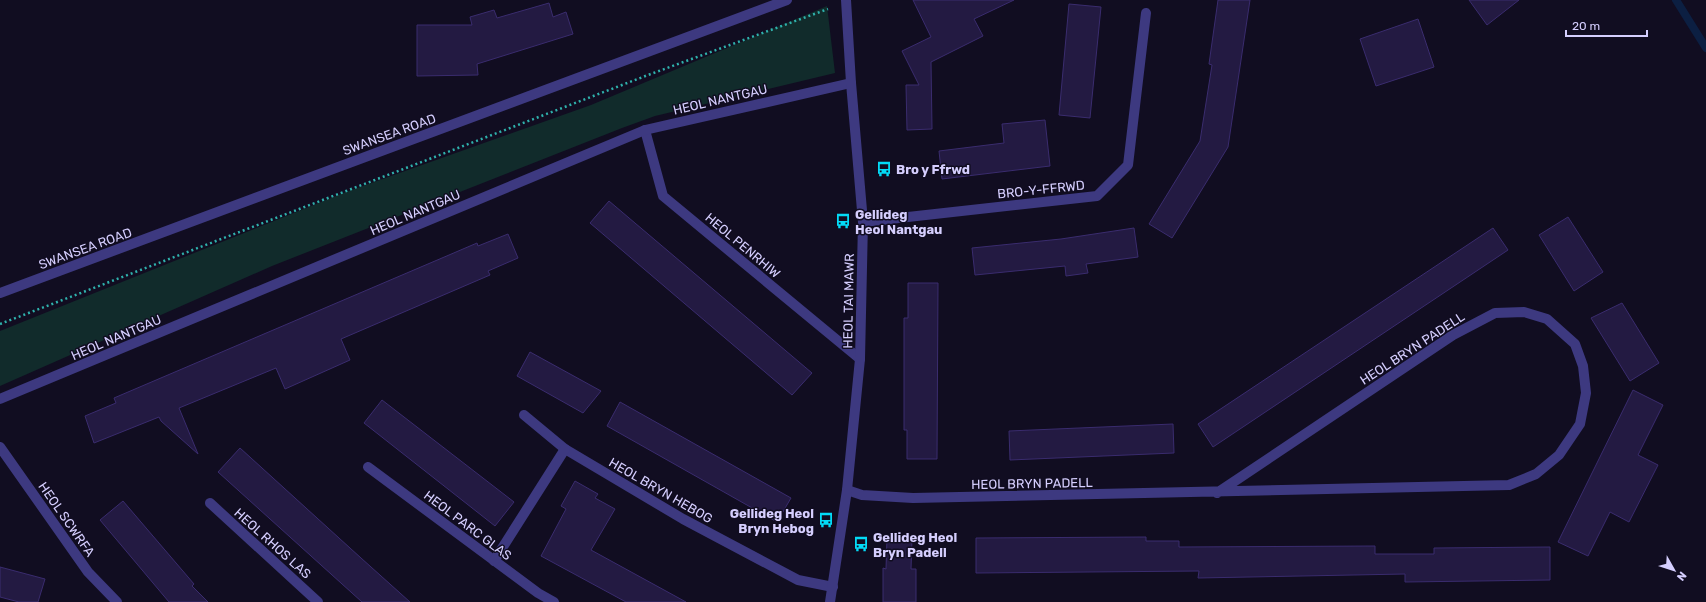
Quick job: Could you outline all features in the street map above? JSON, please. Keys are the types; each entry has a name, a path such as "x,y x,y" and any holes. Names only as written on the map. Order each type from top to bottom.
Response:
{"street":[{"name":"SWANSEA ROAD","path":"0,293 787,0"},
{"name":"HEOL TAI MAWR","path":"830,602 847,490 860,359 863,222 851,83 846,1"},
{"name":"BRO-Y-FFRWD","path":"863,222 1096,196 1128,165 1146,13"},
{"name":"HEOL NANTGAU","path":"0,399 645,130 851,83"},
{"name":"HEOL PENRHIW","path":"645,130 663,196 860,359"},
{"name":"HEOL BRYN PADELL","path":"847,490 862,495 913,498 1217,493 1509,485 1536,474 1559,455 1580,424 1586,393 1583,366 1575,344 1547,319 1524,312 1495,313 1453,334 1217,493"},
{"name":"HEOL BRYN HEBOG","path":"524,416 565,448 683,520 798,580 833,587"},
{"name":"HEOL SCWRFA","path":"0,447 88,572 117,602"},
{"path":"494,561 565,448"},
{"name":"HEOL PARC GLAS","path":"368,467 538,593 554,602"},
{"name":"HEOL RHOS LAS","path":"210,503 318,602"}],"path":[{"path":"0,324 640,77 846,1"}],"green space":[{"path":"827,6 835,73 655,116 622,128 272,266 0,386 0,331 346,192 591,105"}],"building":[{"path":"913,0 1014,0 974,19 983,36 931,62 932,129 907,130 906,85 919,85 902,51 931,37"},
{"path":"1218,0 1250,0 1228,147 1172,238 1149,224 1200,141 1212,65 1209,64"},
{"path":"1469,0 1519,0 1487,25"},
{"path":"549,3 553,17 566,12 573,34 477,64 478,75 417,76 417,25 472,25 470,17 494,10 497,18"},
{"path":"1069,4 1101,7 1090,118 1059,115"},
{"path":"1418,19 1434,67 1376,86 1360,39"},
{"path":"1045,120 1050,166 942,179 939,151 1004,143 1002,124"},
{"path":"609,201 812,373 792,395 590,223"},
{"path":"1568,217 1603,272 1574,291 1539,235"},
{"path":"1134,228 1138,257 1086,264 1088,273 1066,276 1065,266 975,275 972,248 1061,239"},
{"path":"1493,228 1508,250 1213,447 1198,424"},
{"path":"508,234 518,258 488,271 490,275 341,339 350,360 285,389 276,368 179,408 198,454 161,421 159,417 94,443 85,416 116,403 114,398 477,243 478,246"},
{"path":"908,283 938,283 937,459 907,459 907,430 904,430 904,318 908,318"},
{"path":"1622,303 1659,363 1630,381 1591,318"},
{"path":"530,352 601,391 583,413 517,376"},
{"path":"1633,390 1663,405 1638,455 1658,465 1629,522 1610,512 1588,556 1558,542"},
{"path":"382,400 514,502 495,526 364,423"},
{"path":"620,402 791,498 777,522 607,426"},
{"path":"1173,424 1174,453 1010,460 1009,431"},
{"path":"240,448 410,602 362,602 218,472"},
{"path":"575,481 598,494 595,498 615,509 591,550 686,602 626,602 541,556 566,509 561,506"},
{"path":"123,501 194,584 192,586 208,602 169,602 100,520"},
{"path":"1146,537 1146,541 1179,541 1179,547 1375,546 1375,554 1434,554 1434,548 1550,547 1550,580 1405,582 1405,574 1198,578 1199,571 976,573 976,538"},
{"path":"887,538 912,539 911,569 916,569 916,602 883,602 883,568 886,569"},
{"path":"0,567 45,579 38,602 19,602 0,597"}],"waterway":[{"path":"1676,0 1706,48"}],"place":[{"name":"Bro y Ffrwd","path":"884,169"},
{"name":"Gellideg Heol Nantgau","path":"843,221"},
{"name":"Gellideg Heol Bryn Hebog","path":"826,520"},
{"name":"Gellideg Heol Bryn Padell","path":"861,544"}]}
